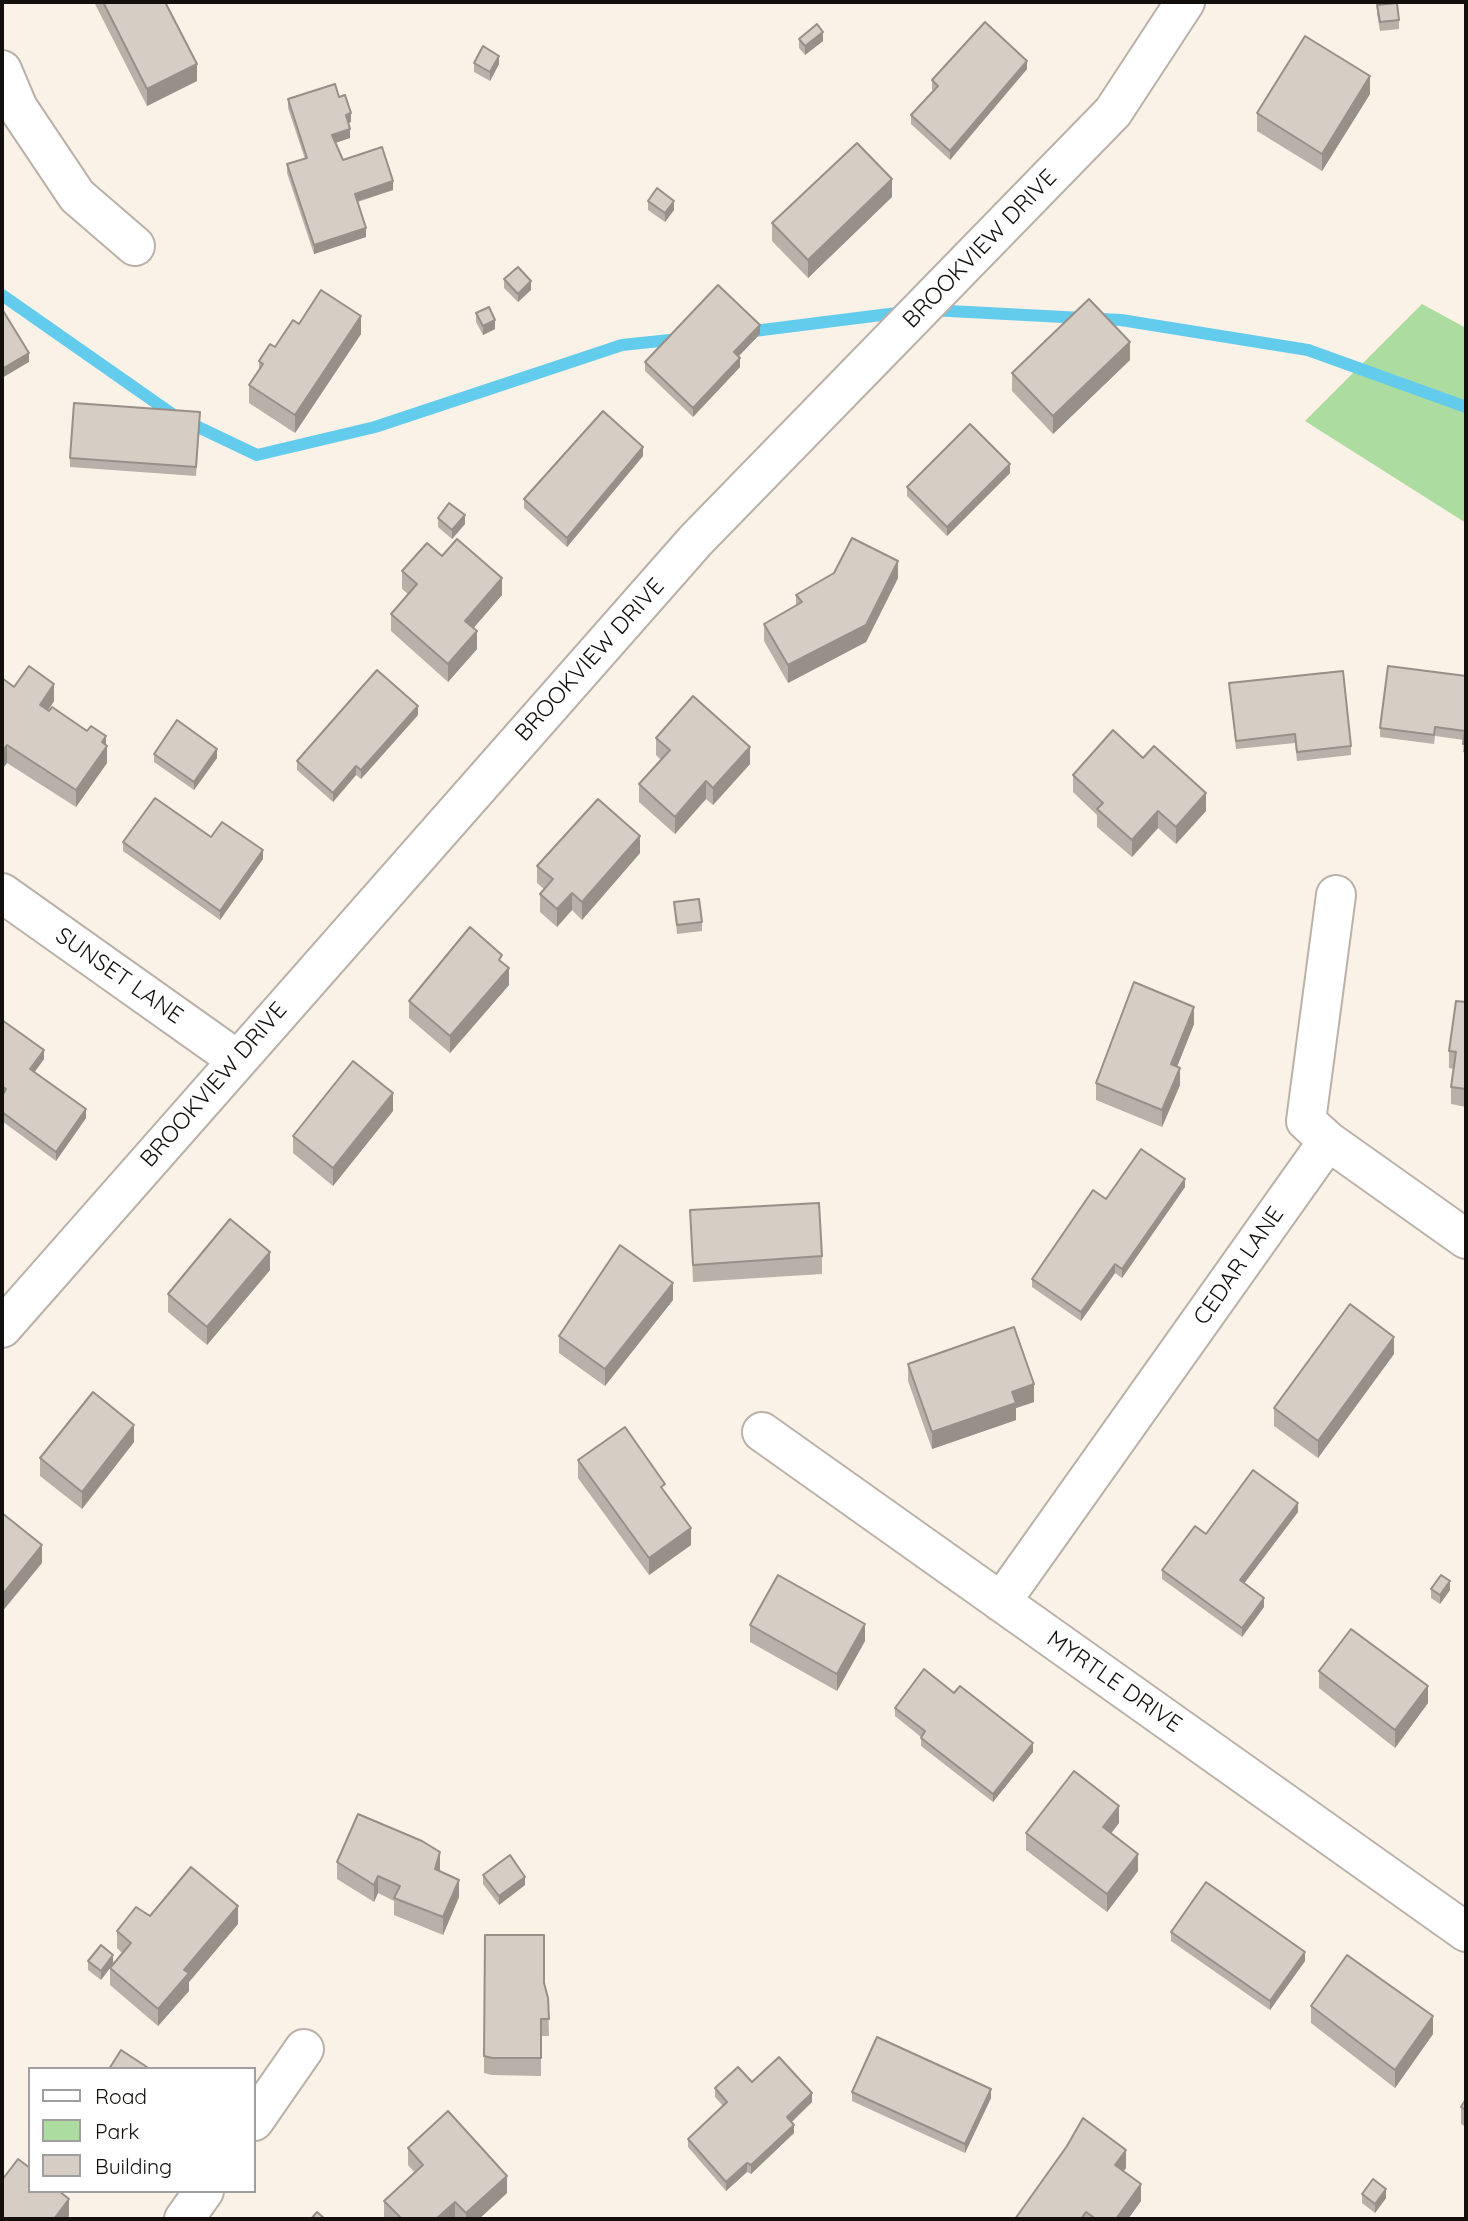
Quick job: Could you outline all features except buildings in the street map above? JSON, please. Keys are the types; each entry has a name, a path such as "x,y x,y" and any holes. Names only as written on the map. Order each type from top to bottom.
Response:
{"street":[{"name":"BROOKVIEW DRIVE","path":"2,1328 236,1059 696,540 1113,112 1185,2"},
{"path":"2,70 18,108 77,196 135,246"},
{"name":"SUNSET LANE","path":"2,893 236,1059"},
{"path":"1336,895 1306,1121 1328,1141 1466,1239"},
{"name":"CEDAR LANE","path":"1001,1602 1328,1141"},
{"name":"MYRTLE DRIVE","path":"762,1432 1466,1932"},
{"path":"256,2118 304,2049"},
{"path":"184,2219 203,2193"}],"green space":[{"path":"1422,304 1466,328 1466,523 1305,421"}],"waterway":[{"path":"2,295 175,416 257,455 375,427 622,345 679,339"},
{"path":"930,310 1121,320 1308,350 1466,407"},
{"path":"746,332 905,312"}]}
